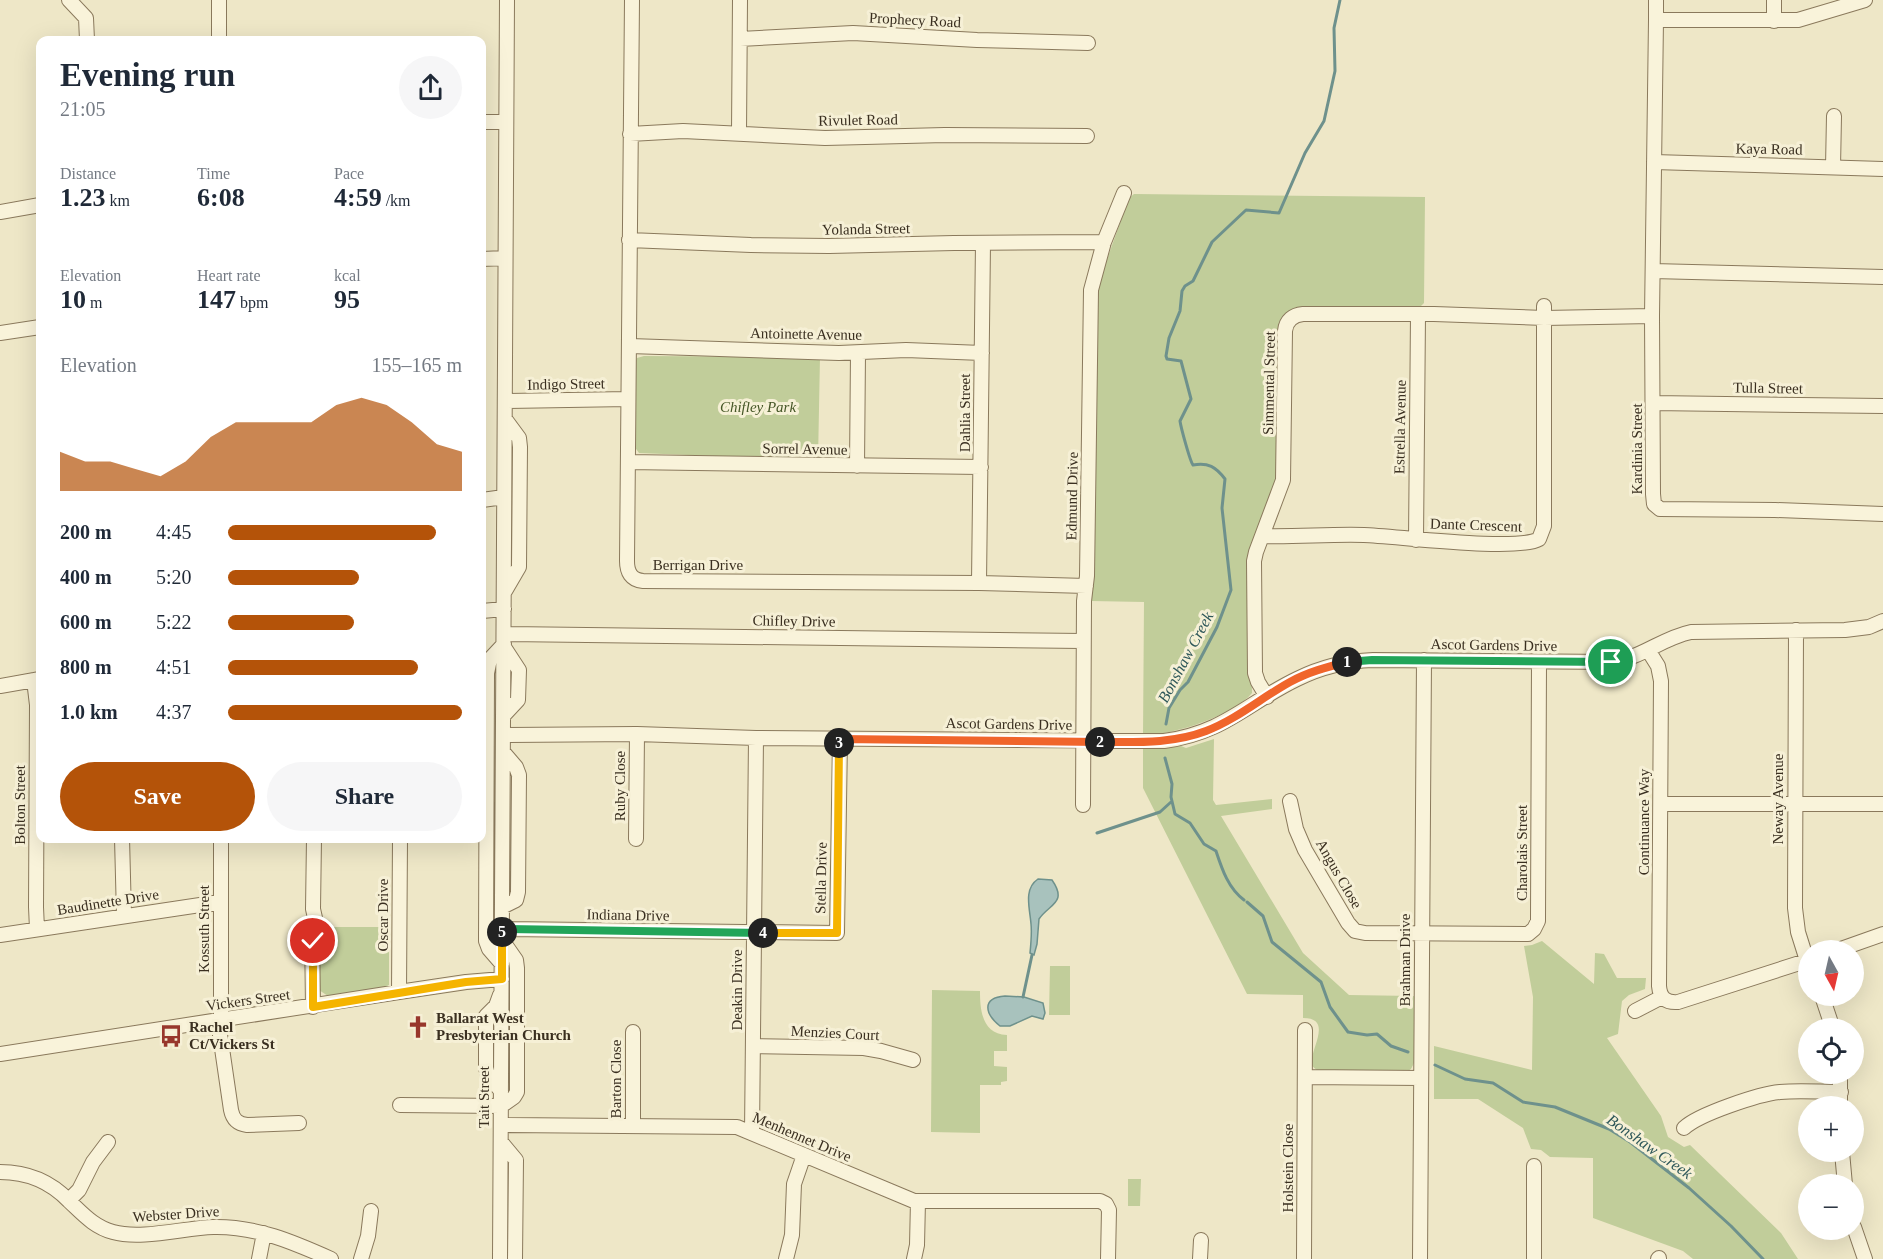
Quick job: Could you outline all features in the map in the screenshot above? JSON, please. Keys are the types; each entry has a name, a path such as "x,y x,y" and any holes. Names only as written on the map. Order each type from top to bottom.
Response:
{"street":[{"path":"69,0 86,18 87,36"},
{"path":"219,0 219,36"},
{"path":"502,986 502,907 516,899 518,880 519,774 504,753 507,0"},
{"name":"Berrigan Drive","path":"632,0 627,567 631,577 639,581 979,583 1086,586"},
{"path":"739,132 740,0"},
{"name":"Kardinia Street","path":"1656,0 1652,316 1654,504 1660,509 1883,514"},
{"path":"1774,0 1774,21"},
{"path":"1656,20 1798,20 1864,0"},
{"name":"Prophecy Road","path":"740,39 853,33 1088,43"},
{"path":"1833,167 1834,116"},
{"path":"486,122 506,122"},
{"name":"Rivulet Road","path":"630,134 683,131 825,138 945,135 1087,136"},
{"name":"Kaya Road","path":"1654,162 1883,169"},
{"name":"Edmund Drive","path":"1083,805 1083,641 1091,290 1104,242 1124,193"},
{"path":"0,212 36,206"},
{"name":"Yolanda Street","path":"629,240 807,246 1104,242"},
{"name":"Dahlia Street","path":"979,583 983,243"},
{"path":"486,259 505,258"},
{"path":"1653,272 1883,277"},
{"name":"Simmental Street","path":"1267,697 1255,673 1254,561 1283,480 1285,331 1291,318 1300,314 1418,315 1434,310 1652,316"},
{"name":"Dante Crescent","path":"1262,536 1329,534 1416,540 1525,543 1537,541 1541,537 1544,526 1544,312"},
{"name":"Estrella Avenue","path":"1416,540 1418,315"},
{"path":"0,333 36,328"},
{"name":"Antoinette Avenue","path":"630,346 858,353 906,350 982,353"},
{"path":"857,466 858,353"},
{"name":"Indigo Street","path":"505,400 628,399"},
{"name":"Tulla Street","path":"1653,404 1883,406"},
{"path":"504,593 519,567 520,447 519,438 505,419"},
{"name":"Sorrel Avenue","path":"628,462 981,468"},
{"path":"486,500 504,497"},
{"path":"486,611 504,609"},
{"name":"Ascot Gardens Drive","path":"504,735 637,734 756,738 1156,742 1184,738 1222,724 1307,674 1338,664 1362,660 1615,662 1634,657 1670,638 1691,632 1856,629 1883,621"},
{"name":"Neway Avenue","path":"1796,630 1795,908 1801,940"},
{"name":"Chifley Drive","path":"504,642 1083,641"},
{"path":"502,964 489,949 486,941 487,684 489,660 504,642"},
{"name":"Continuance Way","path":"1648,650 1659,669 1661,681 1659,988 1662,997"},
{"name":"Brahman Drive","path":"1420,1259 1424,660"},
{"name":"Charolais Street","path":"1422,934 1523,935 1532,931 1536,926 1539,662"},
{"path":"0,686 36,680"},
{"name":"Ruby Close","path":"636,839 637,734"},
{"name":"Deakin Drive","path":"752,1133 756,738"},
{"name":"Stella Drive","path":"753,933 837,933 840,739"},
{"name":"Angus Close","path":"1290,801 1298,834 1305,850 1353,929 1362,933 1422,934"},
{"path":"1661,804 1883,804"},
{"name":"Bolton Street","path":"36,843 37,929"},
{"path":"122,843 124,916"},
{"name":"Kossuth Street","path":"221,843 219,1021 231,1110 234,1119 247,1125 299,1123"},
{"path":"313,1007 314,843"},
{"name":"Oscar Drive","path":"399,992 400,843"},
{"name":"Baudinette Drive","path":"0,935 220,902"},
{"name":"Indiana Drive","path":"502,935 753,933"},
{"path":"1864,941 1883,934"},
{"path":"400,1105 501,1106 513,1098 517,1092 517,962 502,935"},
{"path":"1635,1011 1662,997 1669,1002 1678,1002 1798,966"},
{"name":"Vickers Street","path":"0,1054 466,982 502,986"},
{"name":"Tait Street","path":"500,1259 501,1091 488,1075 486,1066 486,1016 495,1006 502,986"},
{"name":"Holstein Close","path":"1304,1259 1305,1030"},
{"name":"Barton Close","path":"633,1032 633,1126"},
{"name":"Menzies Court","path":"754,1046 864,1048 881,1050 913,1060"},
{"path":"1305,1077 1421,1065"},
{"path":"1840,1084 1840,1096"},
{"path":"1684,1128 1703,1115 1775,1092 1840,1092"},
{"name":"Menhennet Drive","path":"501,1125 734,1127 907,1199 1099,1204 1110,1213 1108,1259"},
{"path":"69,1200 81,1187 95,1160 108,1142"},
{"path":"501,1142 516,1160 515,1259"},
{"path":"786,1259 792,1235 794,1184 804,1155"},
{"path":"1534,1166 1534,1259"},
{"name":"Webster Drive","path":"0,1172 16,1172 36,1178 56,1188 93,1223 120,1233 139,1234 221,1227 264,1233 290,1240 331,1259"},
{"path":"914,1259 917,1245 918,1201"},
{"path":"361,1259 368,1236 370,1211"},
{"path":"259,1259 264,1233"},
{"path":"1200,1259 1202,1240"},
{"path":"1858,1240 1865,1259"}],"green space":[{"path":"1134,194 1425,197 1424,303 1420,307 1306,306 1296,308 1285,315 1277,480 1249,556 1252,693 1232,709 1202,723 1169,732 1143,735 1144,602 1091,601 1094,580 1097,287 1129,198"},
{"name":"Chifley Park","path":"644,356 820,357 818,460 639,453 634,446 635,363 637,358"},
{"path":"1214,739 1213,800 1216,805 1272,799 1272,809 1221,816 1303,953 1349,995 1414,996 1414,1063 1406,1072 1318,1071 1312,1066 1312,1060 1319,1029 1317,1023 1312,1019 1303,1018 1303,995 1247,994 1143,788 1143,749 1181,746 1186,748"},
{"path":"319,927 389,927 389,985 383,988 328,996 319,990"},
{"path":"1542,941 1594,984 1595,953 1604,954 1617,978 1646,978 1645,989 1629,995 1622,1001 1618,1034 1607,1038 1661,1116 1668,1137 1684,1147 1690,1145 1781,1233 1798,1259 1693,1259 1683,1251 1593,1218 1593,1158 1550,1157 1541,1150 1531,1149 1523,1128 1478,1099 1434,1099 1434,1046 1532,1070 1533,997 1524,946"},
{"path":"1050,966 1070,966 1070,1015 1049,1015"},
{"path":"932,990 980,991 982,1013 987,1026 999,1034 1007,1035 1007,1051 994,1051 994,1066 1007,1067 1007,1081 1001,1082 1001,1085 980,1085 980,1133 931,1132"},
{"path":"1128,1179 1141,1179 1140,1206 1128,1206"}],"water":[{"path":"1038,879 1052,880 1058,898 1039,919 1034,955 1030,953 1031,931 1028,900 1030,888"},
{"path":"1005,996 1024,997 1043,1003 1045,1013 1043,1019 1032,1016 1010,1026 1000,1026 991,1017 988,1007 992,1000"}],"waterway":[{"name":"Bonshaw Creek","path":"1166,724 1169,708 1188,682 1217,627 1231,590 1222,508 1225,479 1211,466 1193,465 1180,421 1191,399 1181,361 1167,359 1169,338 1180,311 1182,291 1193,281 1212,242 1246,210 1279,213 1305,153 1324,121 1335,71 1334,28 1340,0"},
{"name":"Bonshaw Creek","path":"1165,758 1172,784 1171,797 1175,814 1190,823 1204,844 1216,851 1230,884 1244,900"},
{"path":"1097,833 1160,812 1171,802"},
{"name":"Bonshaw Creek","path":"1247,902 1263,916 1272,942 1321,982 1330,1007 1348,1032 1377,1034 1391,1046 1408,1052"},
{"path":"1023,997 1032,955"},
{"name":"Bonshaw Creek","path":"1435,1065 1465,1079 1493,1083 1523,1102 1555,1107 1609,1129 1630,1142 1689,1188 1763,1259"}],"place":[{"name":"Ballarat West Presbyterian Church","path":"418,1027"},
{"name":"Rachel Ct/Vickers St","path":"171,1036"}],"route":[{"path":"313,941 313,1007 466,982 502,979 502,929 837,933 840,739 1164,741 1214,728 1307,674 1347,662 1372,660 1611,662"}]}
